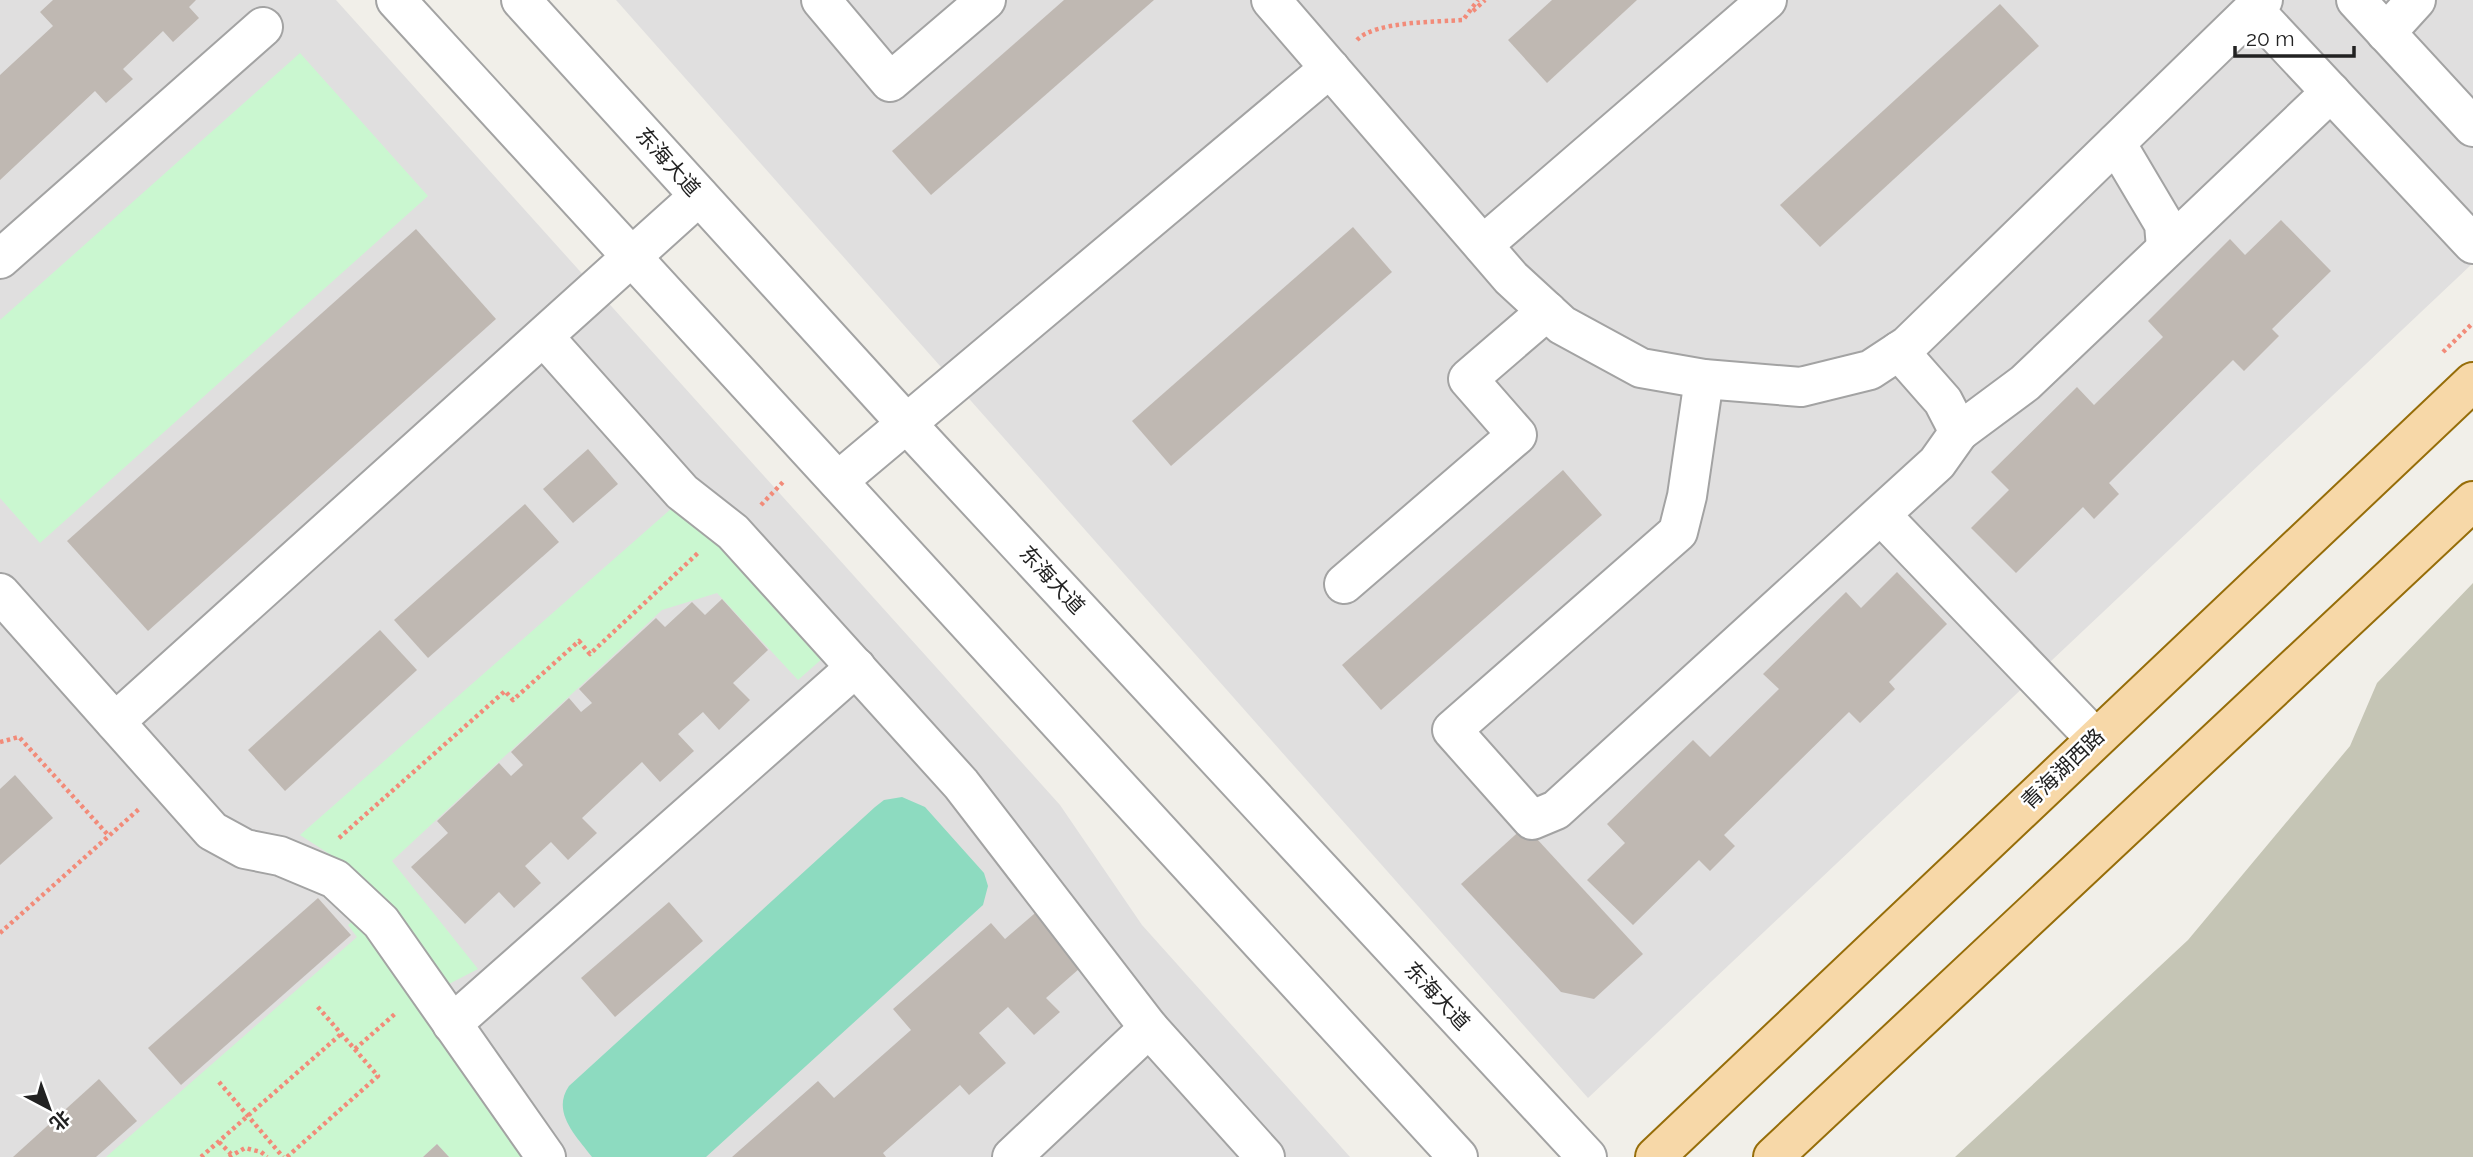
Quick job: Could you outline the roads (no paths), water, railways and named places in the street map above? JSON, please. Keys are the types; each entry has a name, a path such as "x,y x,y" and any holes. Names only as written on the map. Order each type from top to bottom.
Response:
{"main road":[{"name":"青海湖西路","path":"1654,1157 2473,382"},
{"path":"1773,1157 2473,501"}],"street":[{"path":"396,0 1458,1157"},
{"name":"东海大道","path":"521,0 906,423 1587,1157"},
{"path":"821,0 891,82 986,0"},
{"path":"1271,0 1483,246 1547,311 1562,324 1641,368 1704,379 1801,387 1870,370 1899,351 2258,4 2331,92 2473,244"},
{"path":"1483,246 1767,0"},
{"path":"2356,0 2473,127"},
{"path":"2386,33 2416,0"},
{"path":"0,259 263,27"},
{"path":"825,467 906,423 1330,68"},
{"path":"1704,379 1687,496 1678,532 1452,730 1532,820 1556,810 1881,515 1937,463 1959,432 2025,383 2331,92"},
{"path":"2116,143 2164,223 2166,248"},
{"path":"115,722 699,196"},
{"path":"1345,584 1517,435 1468,379 1547,311"},
{"path":"544,337 682,492 731,531 961,784 1149,1028 1265,1157"},
{"path":"1899,351 1943,401 1959,432"},
{"path":"1881,515 2095,738"},
{"path":"0,593 212,831 245,849 280,856 335,878 381,922 546,1157"},
{"path":"452,1024 856,667"},
{"path":"1012,1157 1149,1028"}]}
